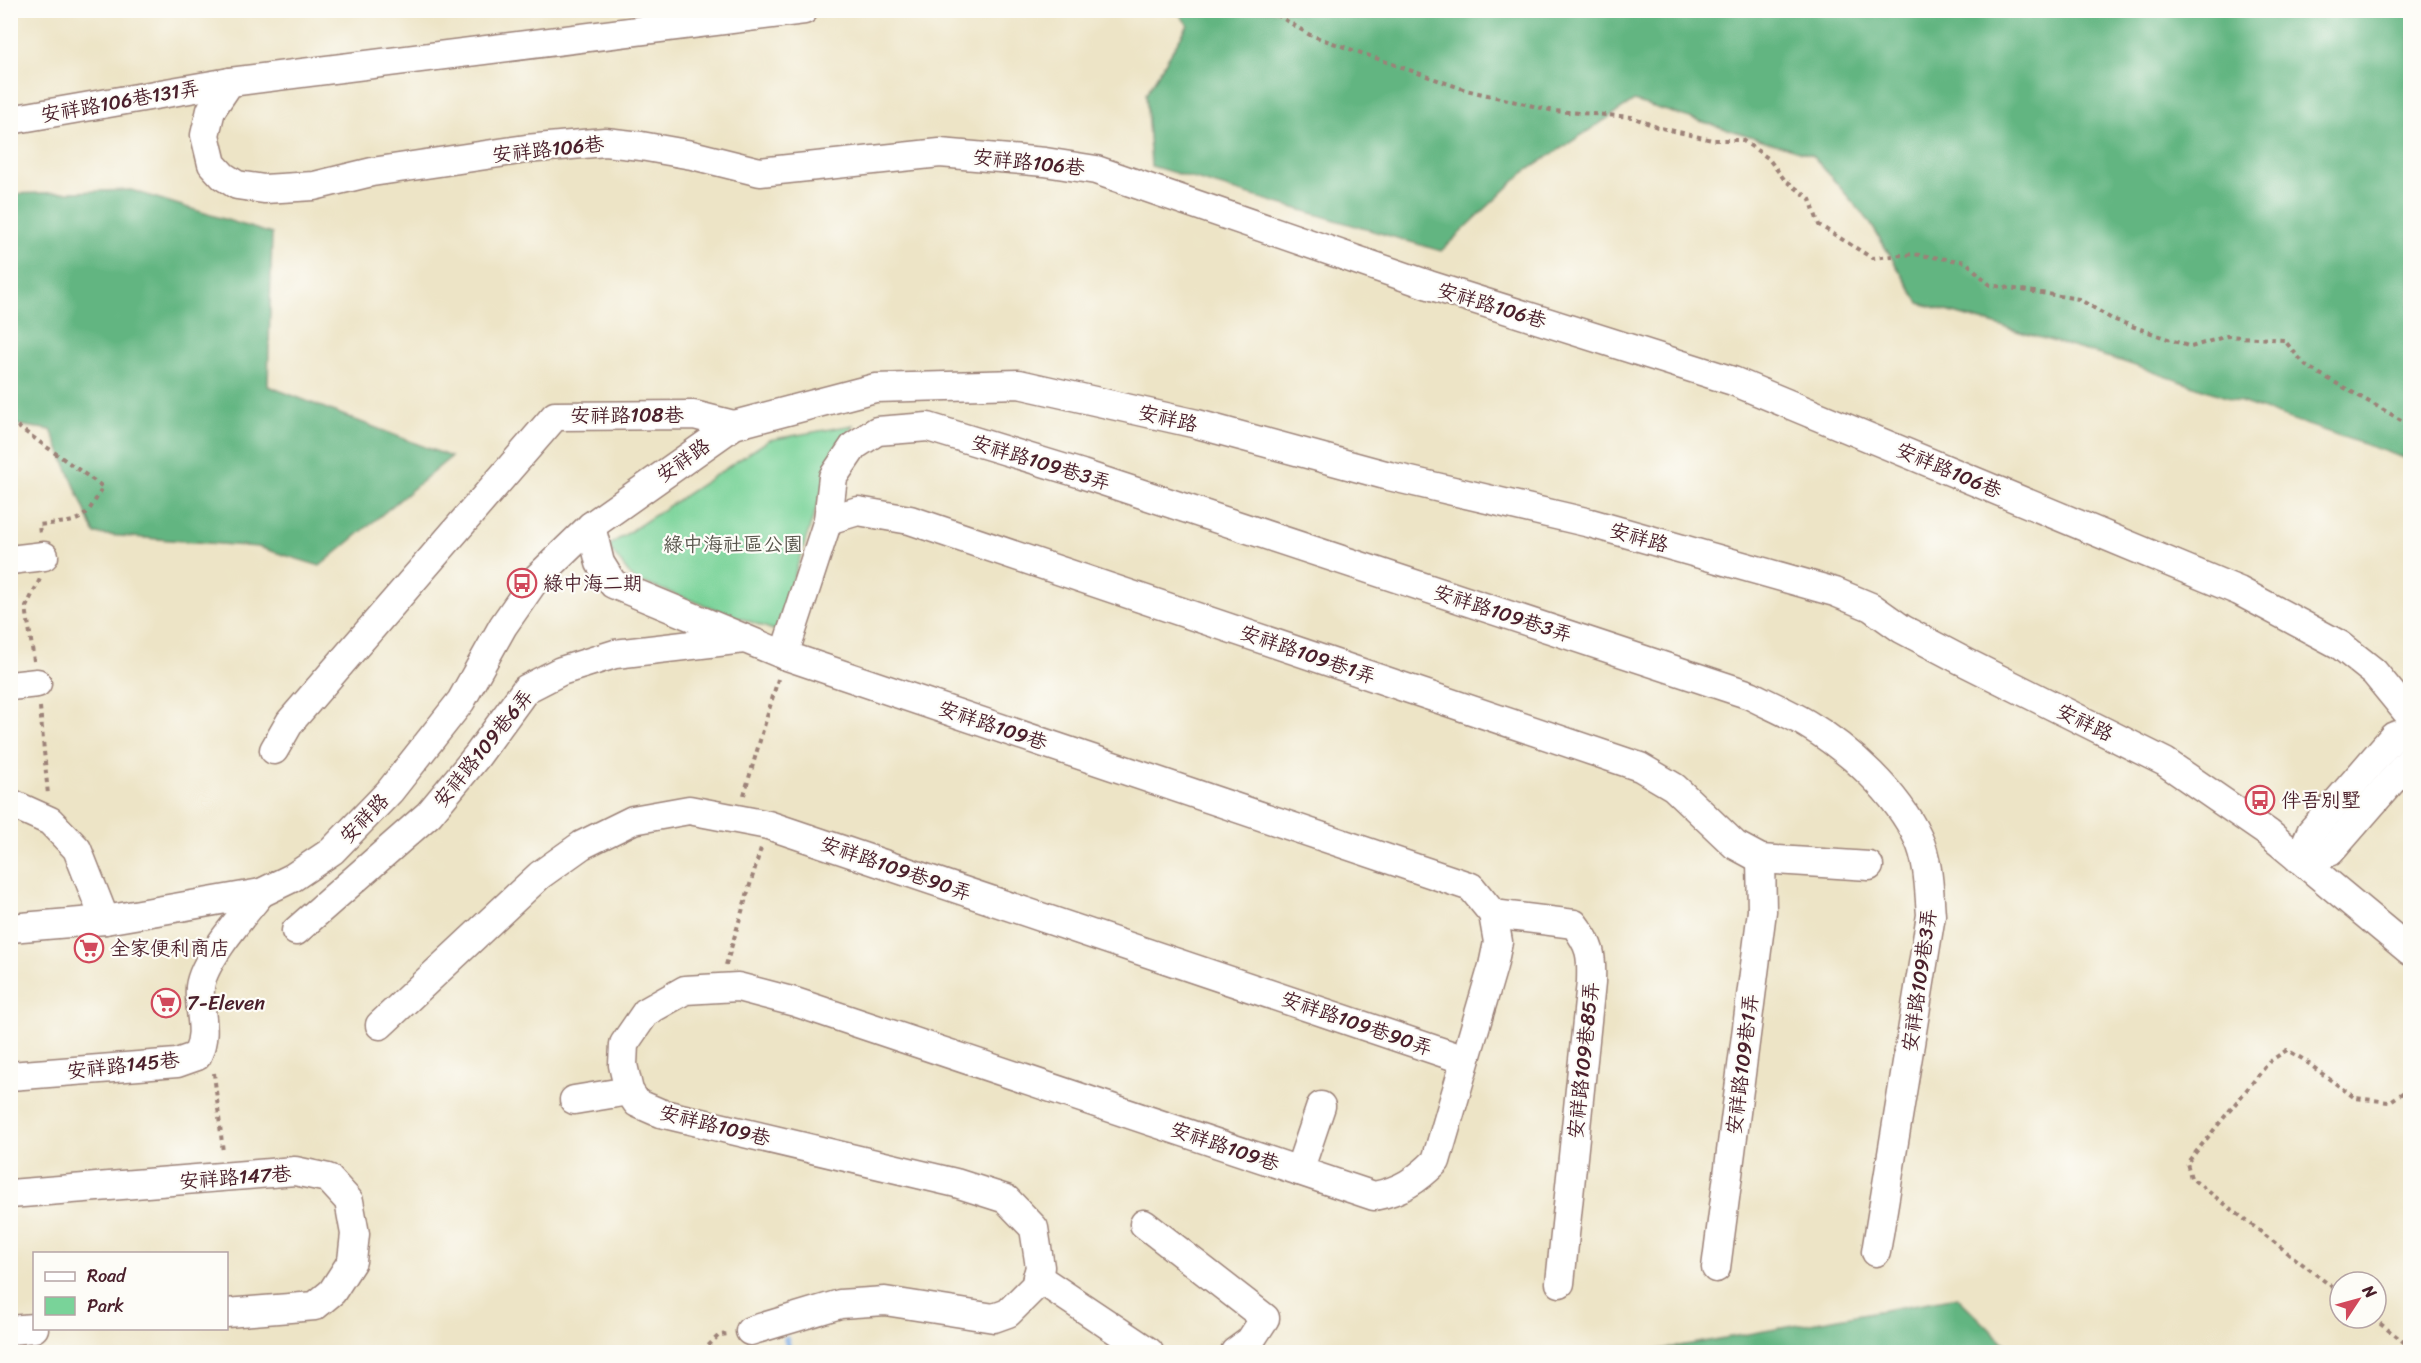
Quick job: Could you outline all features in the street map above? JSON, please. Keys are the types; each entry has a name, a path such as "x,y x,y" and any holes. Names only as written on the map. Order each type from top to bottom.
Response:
{"street":[{"path":"230,82 804,10"},
{"name":"安祥路106巷131弄","path":"10,120 230,82"},
{"name":"安祥路106巷","path":"230,82 212,110 205,135 212,164 223,176 237,185 264,189 314,186 372,172 526,149 605,142 692,155 760,172 940,153 1045,162 1096,170 1430,285 1733,381 2239,591 2340,645 2374,672 2410,716"},
{"name":"安祥路","path":"10,928 105,920 261,893 292,878 332,851 390,791 461,701 503,626 535,580 591,525 734,425 875,388 1019,384 1197,424 1389,476 1612,529 1835,592 1871,607 1902,629 1953,656 2165,762 2268,833 2410,951"},
{"name":"安祥路108巷","path":"273,750 290,722 555,416 694,415 734,425"},
{"name":"安祥路109巷3弄","path":"784,655 828,520 832,477 854,446 878,431 928,427 1082,474 1749,695 1808,725 1864,767 1898,806 1919,839 1928,880 1931,915 1876,1252"},
{"name":"安祥路109巷1弄","path":"828,520 858,511 910,520 1640,767 1674,787 1735,845 1761,860 1869,866"},
{"name":"安祥路109巷","path":"591,525 600,563 613,584 784,655 1471,887 1493,914 1498,942 1493,966 1436,1161 1422,1175 1394,1192 1374,1196 795,1002 738,987 685,990 646,1012 624,1044 623,1065 628,1090 637,1103 660,1113 956,1183 1006,1199 1034,1228 1040,1267 1037,1277"},
{"path":"10,560 44,556"},
{"name":"安祥路109巷6弄","path":"296,931 429,814 477,756 526,689 561,670 615,654 746,639"},
{"path":"2299,859 2311,832 2357,778 2394,736 2410,732"},
{"path":"2299,859 2330,852 2410,760"},
{"path":"10,803 50,821 77,849 105,920"},
{"name":"安祥路109巷90弄","path":"380,1025 540,874 582,845 633,820 689,810 768,825 1465,1060"},
{"name":"安祥路109巷1弄","path":"1716,1268 1761,911 1761,860"},
{"name":"安祥路145巷","path":"10,1076 177,1063 197,1056 203,1041 200,986 207,966 261,893"},
{"name":"安祥路109巷85弄","path":"1493,914 1574,924 1587,941 1592,955 1560,1283"},
{"path":"574,1100 628,1090"},
{"path":"1299,1171 1321,1106"},
{"name":"安祥路147巷","path":"10,1194 295,1171 328,1178 350,1201 355,1234 352,1261 332,1292 315,1306 228,1313"},
{"path":"1144,1224 1265,1318 1250,1341 1235,1353"},
{"path":"750,1331 840,1304 885,1301 994,1318 1008,1313 1035,1286 1037,1277 1149,1353"},
{"path":"10,1330 33,1328"}],"path":[{"path":"1269,10 1310,35 1466,90 1554,111 1632,117 1657,128 1712,140 1742,140 1768,158 1784,180 1810,199 1819,225 1872,258 1913,254 1966,262 1990,285 2079,299 2112,319 2191,347 2227,336 2284,340 2306,366 2410,425"},
{"path":"10,421 103,487 90,510 79,521 39,525 44,556 42,574 26,607 24,685 50,821"},
{"path":"738,819 784,655"},
{"path":"719,988 768,825"},
{"path":"201,1047 212,1059 225,1177"},
{"path":"2328,1284 2191,1178 2187,1163 2270,1061 2287,1050 2355,1098 2390,1102 2410,1088"},
{"path":"2388,1330 2410,1347"},
{"path":"702,1353 719,1335 750,1331"}],"green space":[{"path":"1177,11 2410,11 2410,460 2121,361 1919,303 1869,221 1812,155 1634,101 1523,173 1441,251 1151,166 1146,94 1188,25"},
{"path":"131,190 272,234 268,386 451,457 320,566 258,547 95,534 51,430 11,424 11,194"},
{"name":"綠中海社區公園","path":"853,425 828,472 776,631 633,579 608,546 769,440"},
{"path":"1957,1297 2013,1352 1646,1352"}],"waterway":[{"path":"786,1339 790,1352"}],"place":[{"name":"綠中海二期","path":"522,583"},
{"name":"伴吾別墅","path":"2260,800"},
{"name":"全家便利商店","path":"89,948"},
{"name":"7-Eleven","path":"166,1003"}]}
